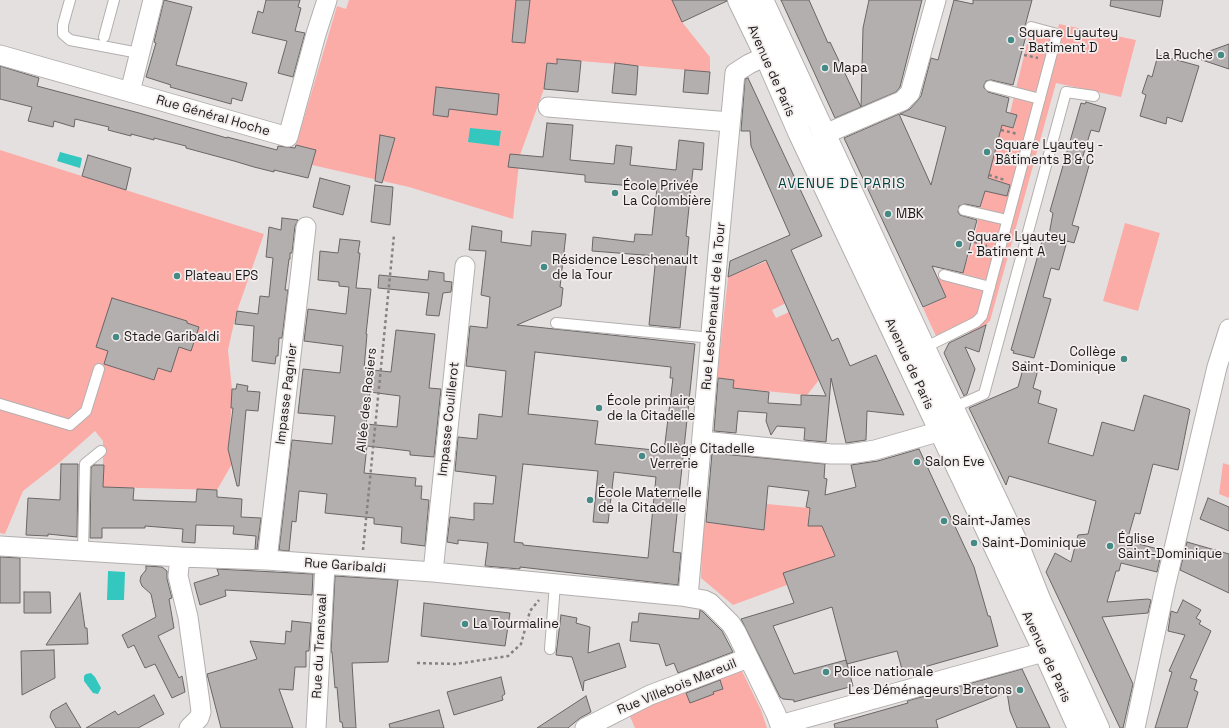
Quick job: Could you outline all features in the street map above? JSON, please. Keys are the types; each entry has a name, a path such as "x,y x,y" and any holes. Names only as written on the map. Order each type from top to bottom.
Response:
{"main road":[{"name":"Avenue de Paris","path":"739,0 834,207 941,431 1053,649 1098,728"},
{"name":"Avenue de Paris","path":"762,3 816,114 952,408 1018,546 1079,728"}],"street":[{"path":"130,92 153,0"},
{"name":"Rue Général Hoche","path":"0,55 288,137 327,0"},
{"path":"834,207 818,149 825,134 895,105 902,101 910,93 936,0"},
{"path":"766,56 778,59 800,96 816,114"},
{"name":"Rue Leschenault de la Tour","path":"688,597 735,73 766,56"},
{"path":"548,107 730,122"},
{"name":"Impasse Pagnier","path":"267,560 306,227"},
{"name":"Impasse Couillerot","path":"433,572 465,266"},
{"path":"1134,728 1165,587 1217,367 1229,329"},
{"path":"702,441 831,454 850,454 875,450 941,431"},
{"name":"Rue Garibaldi","path":"0,546 180,557 267,560 433,572 688,597 704,600 710,603 731,624 781,726"},
{"path":"180,557 178,576 188,617 200,703 199,718 189,728"},
{"name":"Rue du Transvaal","path":"316,728 325,565"},
{"path":"781,726 1053,649"},
{"name":"Rue Villebois Mareuil","path":"585,728 650,695 748,658"}],"lane":[{"path":"70,0 63,25 64,34 70,40 139,53"},
{"path":"104,37 114,0"},
{"path":"924,348 976,322 982,316 1057,34 1031,27"},
{"path":"990,86 1040,99"},
{"path":"952,408 984,394 1066,92 1094,96"},
{"path":"964,210 1007,220"},
{"path":"944,275 990,287"},
{"path":"556,323 712,338"},
{"path":"0,404 70,425 86,411 99,369"},
{"path":"82,551 85,464 101,451"},
{"path":"550,649 555,584"}],"path":[{"name":"Allée des Rosiers","path":"361,567 394,234"},
{"path":"417,663 456,664 508,656 521,644 526,631 530,612 539,599 555,584"}],"shaded area":[{"path":"349,0 516,0 512,42 525,43 530,0 672,0 682,22 710,57 710,72 557,59 557,64 547,63 544,89 520,155 513,219 409,187 312,165 316,150 296,145 337,6 346,9"},
{"path":"1059,24 1136,40 1121,97 1056,83 990,321 984,326 968,334 982,316 991,281 962,274 974,242 979,213 985,191 999,182 988,178 1002,125 1014,128 1017,116 1010,113 1031,27 1057,34"},
{"name":"Stade Garibaldi","path":"0,150 264,234 236,314 228,350 232,389 228,449 232,464 217,490 103,487 103,441 95,431 60,462 23,491 5,534 0,533"},
{"path":"1125,223 1160,233 1138,311 1103,301"},
{"path":"767,261 786,303 772,310 776,318 789,312 807,352 819,362 812,365 819,380 807,395 733,388 734,380 717,378 728,277"},
{"path":"937,278 984,290 976,316 936,336 923,308 946,297"},
{"path":"1223,463 1229,465 1229,498 1219,494"},
{"path":"767,504 809,508 808,526 828,526 838,555 784,573 787,585 733,605 701,578 703,522 764,530"},
{"path":"740,667 761,710 767,728 635,728 628,712"}],"water":[{"path":"470,128 501,131 499,146 468,142"},
{"path":"60,152 82,158 80,168 57,161"},
{"path":"108,571 125,572 124,600 107,600"},
{"path":"91,673 101,688 98,694 93,693 84,681 84,676"}],"building":[{"path":"164,0 192,7 176,65 247,83 242,101 232,98 231,104 170,87 171,85 146,77 156,43 154,42"},
{"path":"266,0 300,0 298,7 301,8 295,31 305,33 293,77 278,73 287,41 252,33 258,11 263,13"},
{"path":"516,0 530,0 525,43 512,42"},
{"path":"672,0 727,0 727,1 682,22"},
{"path":"781,0 809,0 828,43 830,42 861,107 835,118"},
{"path":"869,0 922,0 900,87 896,92 861,107 863,28"},
{"path":"954,0 973,4 973,0 1032,0 1025,26 1027,32 1013,85 991,80 986,81 984,85 984,88 988,92 1009,98 1006,112 1017,115 1013,128 1002,125 988,178 1010,185 1007,196 985,191 980,207 965,204 959,206 958,212 960,215 977,220 963,273 932,266 946,297 923,307 844,138 899,114 931,185 946,127 900,114 910,109 921,96 931,58 938,60"},
{"path":"1111,0 1163,0 1160,17 1110,6"},
{"path":"1229,44 1229,69 1193,57"},
{"path":"1158,55 1199,66 1182,122 1167,117 1166,124 1140,116 1146,95 1142,93 1148,75 1152,77"},
{"path":"557,59 581,61 578,92 544,89 547,63 557,64"},
{"path":"615,63 638,66 636,95 612,93"},
{"path":"0,66 39,78 37,86 227,138 277,150 278,146 295,148 296,145 316,150 308,178 254,167 186,148 186,146 154,138 154,140 131,134 131,136 108,130 109,127 75,119 74,127 54,121 53,127 28,121 32,107 0,99"},
{"path":"685,70 710,72 708,94 683,92"},
{"path":"748,78 822,236 791,250 832,341 838,338 850,366 876,355 904,415 867,411 866,440 846,443 831,378 826,442 804,440 805,428 777,426 771,435 766,421 767,413 738,411 736,433 714,431 718,378 734,380 733,388 769,392 768,403 801,405 801,395 826,396 766,260 728,277 730,261 790,235 751,146 750,131 741,131 745,79"},
{"path":"436,87 499,94 497,115 449,109 448,117 433,115"},
{"path":"1086,102 1106,108 1099,132 1091,130 1082,159 1090,162 1072,225 1079,227 1074,243 1067,241 1059,270 1051,268 1043,297 1051,299 1034,358 1013,353 1014,351 1011,350 1042,241 1048,240 1053,213 1050,211 1081,103 1085,104"},
{"path":"547,123 573,125 570,160 614,164 616,145 632,147 630,165 676,170 679,140 704,143 702,170 693,169 686,236 689,237 680,328 649,325 656,256 592,251 593,237 634,242 635,234 652,235 657,188 585,182 585,175 508,167 510,154 543,157"},
{"path":"380,135 395,138 382,183 375,181"},
{"path":"88,155 131,168 126,190 82,176"},
{"path":"320,178 350,186 343,215 313,207"},
{"path":"375,185 393,187 390,225 371,222"},
{"path":"282,218 298,220 295,226 292,253 290,253 289,259 285,290 288,290 282,338 279,338 278,356 276,356 275,364 252,361 254,326 235,324 237,311 258,314 260,296 269,297 273,258 266,257 269,227 281,230"},
{"path":"472,226 502,231 501,242 531,246 532,231 566,234 560,287 563,288 561,306 517,325 695,344 673,552 681,553 678,585 520,567 520,569 485,566 488,543 458,540 458,544 447,542 450,517 474,520 474,503 493,504 496,476 455,471 458,437 477,439 479,414 502,417 506,371 466,366 470,326 487,328 490,297 481,295 486,251 469,250","holes":["535,352 671,367 670,378 673,378 664,451 595,444 598,421 528,414","523,464 598,471 593,522 608,523 614,472 656,477 648,558 523,545 523,543 514,542"]},
{"path":"340,239 360,241 356,288 371,289 364,369 391,372 396,330 435,334 429,388 441,389 434,457 410,455 410,451 367,446 364,473 416,478 415,486 422,486 421,499 429,500 425,546 401,543 402,527 374,524 374,518 325,513 327,494 299,491 296,522 292,521 289,551 279,550 292,440 332,444 335,416 298,413 303,369 340,373 343,346 304,341 308,309 346,314 349,287 339,286 339,282 318,280 320,251 338,253","holes":["370,392 400,396 397,427 366,424"]},
{"path":"429,271 444,273 444,281 452,282 451,292 443,293 439,316 426,315 429,293 378,288 379,275 428,280"},
{"path":"112,298 187,321 187,323 199,327 191,351 179,347 171,372 158,368 154,380 104,364 108,351 96,347"},
{"path":"986,325 979,352 965,347 975,369 967,394 964,396 944,353 949,343"},
{"path":"1025,362 1039,366 1033,388 1041,391 1038,403 1057,409 1048,443 1093,456 1102,422 1134,431 1144,395 1190,410 1178,470 1153,464 1140,514 1135,513 1127,541 1162,550 1157,572 1121,563 1119,571 1116,571 1107,602 1148,599 1151,600 1148,613 1102,617 1133,684 1123,728 1120,728 1046,572 1055,553 1071,562 1078,535 1088,534 1096,501 1009,476 1006,485 969,408 1018,387"},
{"path":"237,384 248,386 247,391 260,392 258,411 246,410 239,486 237,486 228,449 233,408 231,408 232,389 236,389"},
{"path":"919,449 974,567 998,646 903,673 897,651 847,664 853,686 794,702 794,700 783,699 780,697 741,619 794,603 783,573 835,556 822,526 808,526 810,508 806,507 809,491 768,486 764,530 706,522 712,453 825,464 824,478 827,479 825,495 856,487 851,465 878,461","holes":["832,607 846,660 794,674 773,626"]},
{"path":"61,464 78,464 77,537 48,534 48,536 26,535 28,498 60,500"},
{"path":"94,465 104,465 103,487 134,488 133,500 196,502 197,489 217,490 217,497 242,499 241,517 261,518 257,549 255,549 256,536 233,534 234,526 196,525 195,543 182,542 183,529 145,526 145,528 102,528 102,538 90,538 91,467"},
{"path":"1208,498 1229,507 1229,531 1200,519"},
{"path":"1187,542 1229,554 1229,593 1180,570"},
{"path":"0,557 20,558 20,603 0,603"},
{"path":"146,566 162,567 167,571 167,579 172,598 169,599 174,628 158,636 179,678 182,676 185,692 172,698 155,664 145,668 134,645 128,648 122,635 156,617 151,594 142,586 140,581 141,576 146,570"},
{"path":"217,569 313,574 312,595 225,590 226,596 200,605 194,583 219,575"},
{"path":"335,576 398,580 388,662 352,663 356,728 343,728 342,722 340,722 337,687 335,688 331,652"},
{"path":"24,592 50,592 51,613 24,613"},
{"path":"80,593 85,628 87,628 88,644 46,645"},
{"path":"1183,600 1201,610 1196,618 1201,621 1199,624 1211,631 1190,678 1197,680 1194,690 1198,692 1187,728 1155,728 1172,672 1169,671 1185,635 1168,631 1171,611 1177,613"},
{"name":"La Tourmaline","path":"424,603 510,613 505,646 421,636"},
{"path":"700,610 722,631 733,652 678,673 674,663 666,666 659,644 630,641 632,622 638,622 639,613 699,619"},
{"path":"561,615 577,618 576,623 590,627 588,653 619,643 626,667 584,681 583,691 572,657 556,655"},
{"path":"292,621 311,623 309,651 306,651 306,667 295,667 293,690 279,689 293,728 221,728 207,674 257,659 250,641 285,644 286,631 291,632"},
{"path":"54,650 55,678 22,695 21,651"},
{"path":"1022,669 1050,728 1017,728 1010,711 1007,692 936,720 938,728 835,728 834,724 908,703 907,701"},
{"path":"501,677 505,694 502,696 503,700 454,715 447,692"},
{"path":"720,680 723,689 690,703 686,693"},
{"path":"154,695 164,714 138,728 86,728 115,711 118,715"},
{"path":"586,696 591,712 580,718 568,728 537,728"},
{"path":"66,703 81,728 56,728 50,717 51,713"},
{"path":"439,710 444,728 390,728 389,724"}],"place":[{"name":"Square Lyautey - Batiment D","path":"1011,40"},
{"name":"La Ruche","path":"1221,55"},
{"name":"Mapa","path":"825,68"},
{"name":"Square Lyautey - Bâtiments B & C","path":"987,152"},
{"name":"École Privée La Colombière","path":"615,193"},
{"name":"MBK","path":"888,214"},
{"name":"Square Lyautey - Batiment A","path":"959,244"},
{"name":"Résidence Leschenault de la Tour","path":"544,267"},
{"name":"Plateau EPS","path":"177,276"},
{"name":"Stade Garibaldi","path":"116,337"},
{"name":"Collège Saint-Dominique","path":"1124,359"},
{"name":"École primaire de la Citadelle","path":"599,408"},
{"name":"Collège Citadelle Verrerie","path":"642,456"},
{"name":"Salon Eve","path":"917,462"},
{"name":"École Maternelle de la Citadelle","path":"590,500"},
{"name":"Saint-James","path":"944,521"},
{"name":"Saint-Dominique","path":"974,543"},
{"name":"Église Saint-Dominique","path":"1110,546"},
{"name":"La Tourmaline","path":"465,624"},
{"name":"Police nationale","path":"826,672"},
{"name":"Les Déménageurs Bretons","path":"1020,690"}],"district":[{"name":"AVENUE DE PARIS","path":"842,184"}]}
